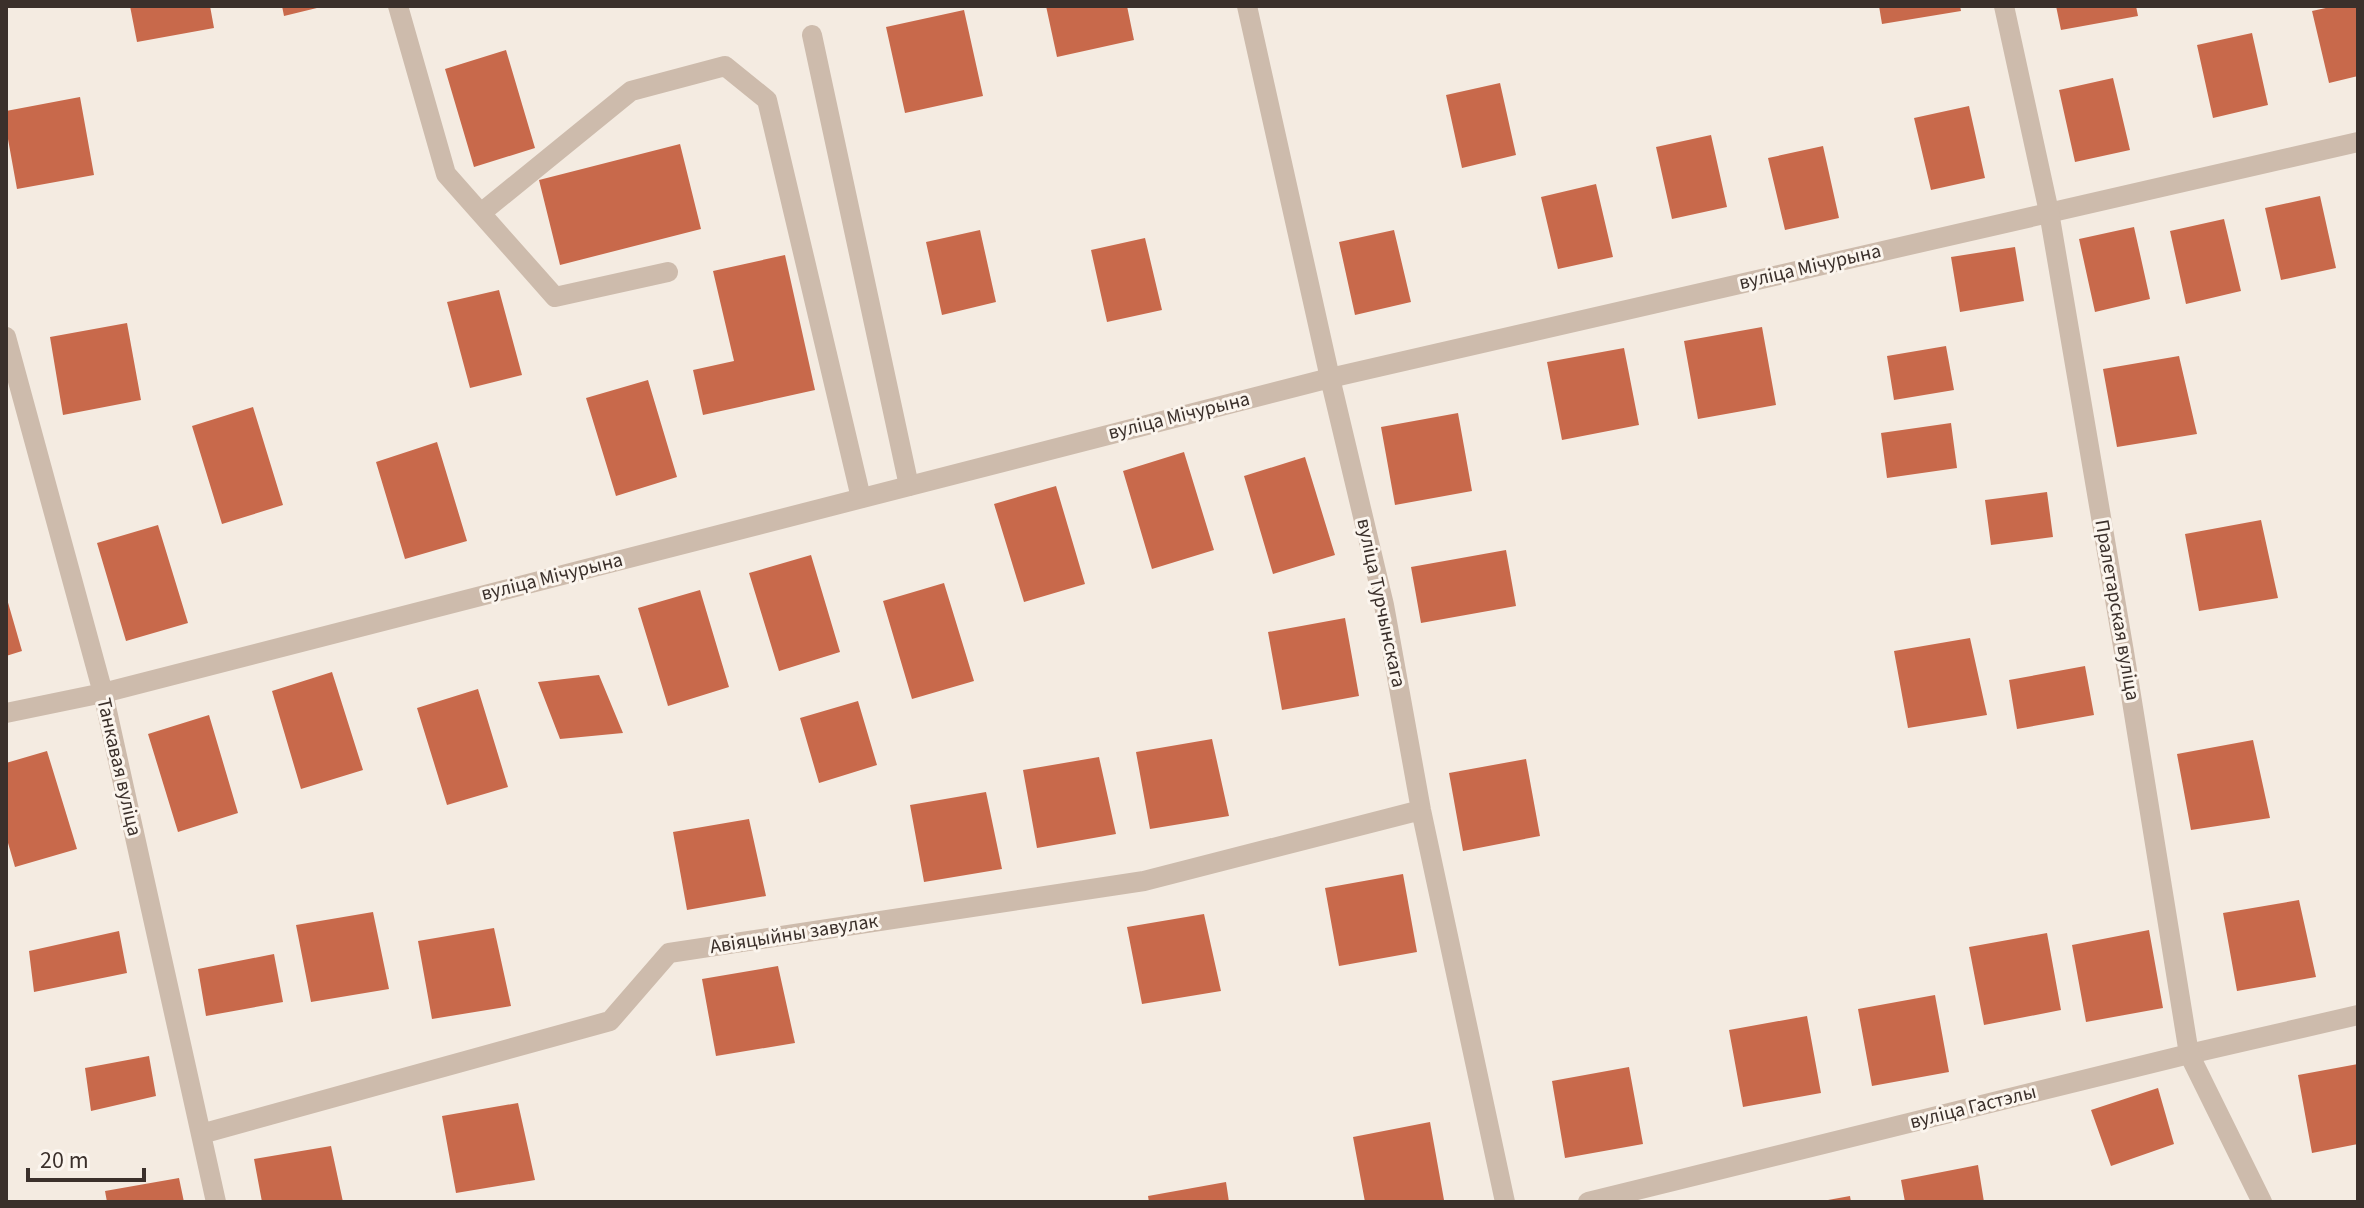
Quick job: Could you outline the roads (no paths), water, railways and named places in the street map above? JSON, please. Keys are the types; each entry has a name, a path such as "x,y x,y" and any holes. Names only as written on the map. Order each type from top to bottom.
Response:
{"street":[{"path":"398,6 446,174 555,297 668,272"},
{"name":"вуліца Турчынскага","path":"1247,6 1384,605 1421,810 1505,1202"},
{"name":"Пралетарская вуліца","path":"2004,6 2049,212 2189,1054 2262,1202"},
{"path":"812,35 909,486"},
{"path":"481,213 631,91 725,66 767,100 861,498"},
{"name":"вуліца Мічурына","path":"6,713 103,693 1330,378 2358,142"},
{"name":"Танкавая вуліца","path":"6,337 9,364 103,693 216,1202"},
{"name":"Авіяцыйны завулак","path":"201,1134 610,1021 669,953 1144,881 1421,810"},
{"name":"вуліца Гастэлы","path":"1588,1202 2358,1015"}]}
